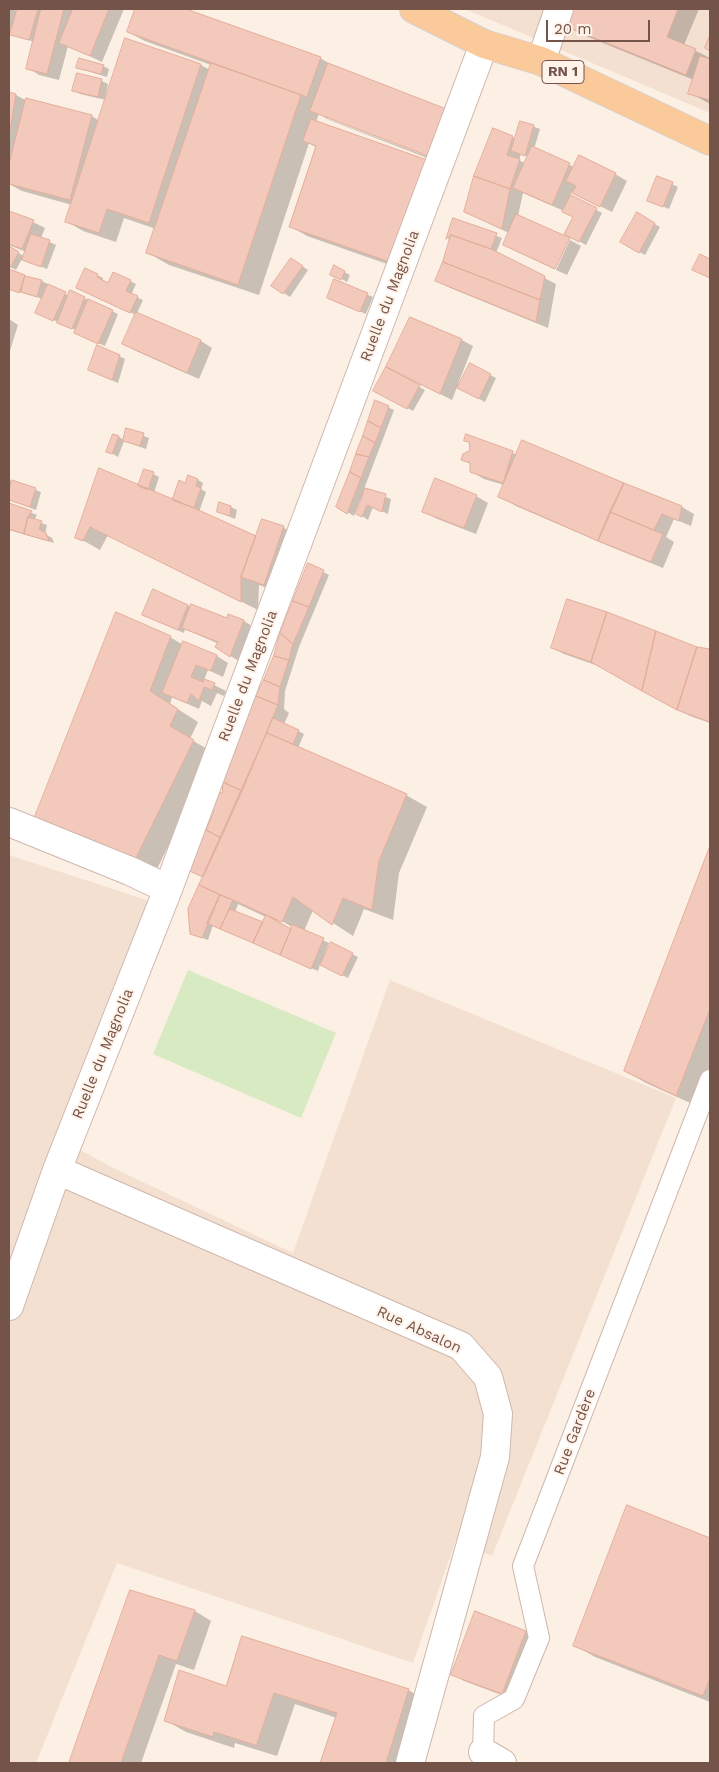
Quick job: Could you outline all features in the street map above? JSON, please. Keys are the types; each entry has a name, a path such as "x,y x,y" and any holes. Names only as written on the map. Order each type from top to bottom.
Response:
{"main road":[{"name":"RN 1","path":"414,9 449,16 484,44 541,62 710,141"}],"street":[{"path":"541,62 559,9"},
{"name":"Ruelle du Magnolia","path":"9,1306 57,1170 168,889 484,44"},
{"path":"9,822 168,889"},
{"name":"Rue Absalon","path":"57,1170 461,1346 488,1377 498,1414 495,1457 410,1763"}],"lane":[{"name":"Rue Gardère","path":"492,1758 484,1716 514,1700 539,1638 523,1566 710,1080"}],"shaded area":[{"path":"465,9 710,9 710,113"},
{"path":"9,855 168,907 75,1147 111,1167 293,1253 390,980 676,1098 492,1556 456,1540 413,1663 117,1563 36,1763 9,1763"}],"green space":[{"path":"188,970 336,1033 301,1118 153,1054"}],"building":[{"path":"17,9 38,9 29,40 10,35"},
{"path":"41,9 64,9 47,74 26,69"},
{"path":"73,9 109,9 90,56 59,43"},
{"path":"135,9 186,9 321,57 307,97 127,32"},
{"path":"569,9 678,9 667,37 696,49 686,75 562,25"},
{"path":"710,35 710,51 705,48"},
{"path":"125,38 201,64 149,223 107,209 99,233 65,222"},
{"path":"700,56 710,59 710,100 688,94"},
{"path":"79,58 104,65 101,74 76,68"},
{"path":"211,63 301,95 238,285 146,253"},
{"path":"328,63 449,110 431,157 310,111"},
{"path":"77,73 102,79 98,97 72,91"},
{"path":"9,92 16,94 9,137"},
{"path":"26,98 92,115 70,200 9,184 9,164"},
{"path":"311,119 427,160 393,263 289,227 316,146 303,141"},
{"path":"520,121 534,125 525,156 511,151"},
{"path":"493,128 513,136 507,155 520,159 510,189 474,176"},
{"path":"532,146 570,163 552,205 513,188"},
{"path":"579,155 616,173 600,207 572,193 576,186 566,181"},
{"path":"474,176 510,189 502,229 464,212"},
{"path":"657,176 673,182 663,207 647,201"},
{"path":"571,195 597,208 579,242 564,234 573,217 562,212"},
{"path":"9,211 34,220 22,249 9,244"},
{"path":"637,212 655,223 639,253 620,242"},
{"path":"516,214 570,238 555,269 503,245"},
{"path":"453,218 497,233 491,249 451,235 446,239"},
{"path":"31,234 50,240 41,267 22,260"},
{"path":"451,235 491,249 545,276 540,300 443,262"},
{"path":"9,246 19,252 10,268 9,267"},
{"path":"700,254 710,259 710,278 692,270"},
{"path":"291,258 303,266 283,294 271,286"},
{"path":"443,262 540,300 536,322 435,281"},
{"path":"334,265 345,271 341,280 330,275"},
{"path":"85,268 98,274 97,277 108,283 113,272 131,280 126,291 138,296 130,313 76,288"},
{"path":"9,269 25,275 19,293 9,289"},
{"path":"25,276 42,280 37,297 21,292"},
{"path":"334,279 368,293 360,312 327,298"},
{"path":"48,284 66,292 53,321 35,313"},
{"path":"70,290 85,297 72,329 57,323"},
{"path":"88,299 113,310 98,344 74,333"},
{"path":"136,312 201,340 187,373 122,344"},
{"path":"410,317 462,339 440,394 386,367"},
{"path":"97,345 120,355 112,380 88,370"},
{"path":"470,363 491,374 479,399 457,388"},
{"path":"386,367 420,385 407,409 373,391"},
{"path":"375,400 389,406 381,428 368,421"},
{"path":"368,421 381,428 375,443 363,436"},
{"path":"126,428 144,433 140,446 123,441"},
{"path":"113,434 119,436 112,454 106,452"},
{"path":"466,434 513,451 503,483 470,472 470,463 461,460 463,454 470,450 469,442 464,441"},
{"path":"363,436 375,443 369,457 356,454"},
{"path":"522,440 624,483 598,541 498,497"},
{"path":"356,454 369,457 361,478 350,472"},
{"path":"99,468 256,536 241,577 241,602 90,527 83,541 75,538"},
{"path":"144,469 154,472 148,490 138,486"},
{"path":"350,472 361,478 347,514 336,507"},
{"path":"188,475 198,479 196,486 201,488 194,508 172,500 179,480 185,483"},
{"path":"435,478 477,495 464,528 422,512"},
{"path":"12,480 36,488 30,507 9,500"},
{"path":"624,483 682,506 679,521 662,514 654,530 610,512"},
{"path":"365,488 386,494 382,512 367,505 362,517 356,514"},
{"path":"219,502 231,506 230,516 217,512"},
{"path":"9,503 32,511 28,517 24,534 9,529"},
{"path":"610,512 663,534 651,562 598,541"},
{"path":"28,517 42,521 39,529 46,533 49,541 24,534"},
{"path":"262,519 284,526 264,585 241,577"},
{"path":"308,563 324,570 309,607 293,601"},
{"path":"153,589 188,605 178,630 142,615"},
{"path":"567,599 607,612 591,662 551,648"},
{"path":"293,601 309,607 293,644 280,633"},
{"path":"191,604 227,618 228,614 244,620 230,657 215,647 218,642 182,628"},
{"path":"116,612 171,636 150,691 178,709 170,726 194,740 134,862 34,819"},
{"path":"607,612 656,631 642,691 591,662"},
{"path":"656,631 697,647 677,710 642,691"},
{"path":"280,633 293,644 289,660 274,656"},
{"path":"183,641 217,655 211,671 196,665 191,677 203,682 204,679 215,683 212,690 204,687 199,701 191,694 187,703 162,693"},
{"path":"697,647 710,649 710,722 677,710"},
{"path":"274,656 289,660 280,687 264,680"},
{"path":"264,680 280,687 278,705 256,696"},
{"path":"256,696 278,705 242,791 223,782"},
{"path":"273,718 299,730 293,744 267,733"},
{"path":"267,733 407,794 379,861 372,910 343,898 332,925 293,897 282,922 199,885"},
{"path":"223,782 242,791 221,838 206,830 214,811 209,808 217,791 222,793"},
{"path":"206,830 221,838 203,877 187,870"},
{"path":"710,846 710,1009 676,1096 624,1071"},
{"path":"199,885 220,895 202,938 190,934 188,909"},
{"path":"220,895 233,900 220,929 207,923"},
{"path":"230,909 263,922 253,943 220,929"},
{"path":"266,915 291,929 280,955 253,943"},
{"path":"291,924 324,938 311,969 280,955 291,929"},
{"path":"331,942 353,953 342,976 320,965"},
{"path":"627,1505 710,1538 710,1678 703,1696 573,1646"},
{"path":"130,1590 195,1610 177,1661 159,1655 121,1763 69,1763"},
{"path":"475,1611 526,1631 502,1694 451,1675"},
{"path":"242,1636 409,1689 386,1763 320,1763 337,1713 274,1693 257,1744 258,1746 214,1732 213,1737 164,1721 179,1670 226,1686"}]}
